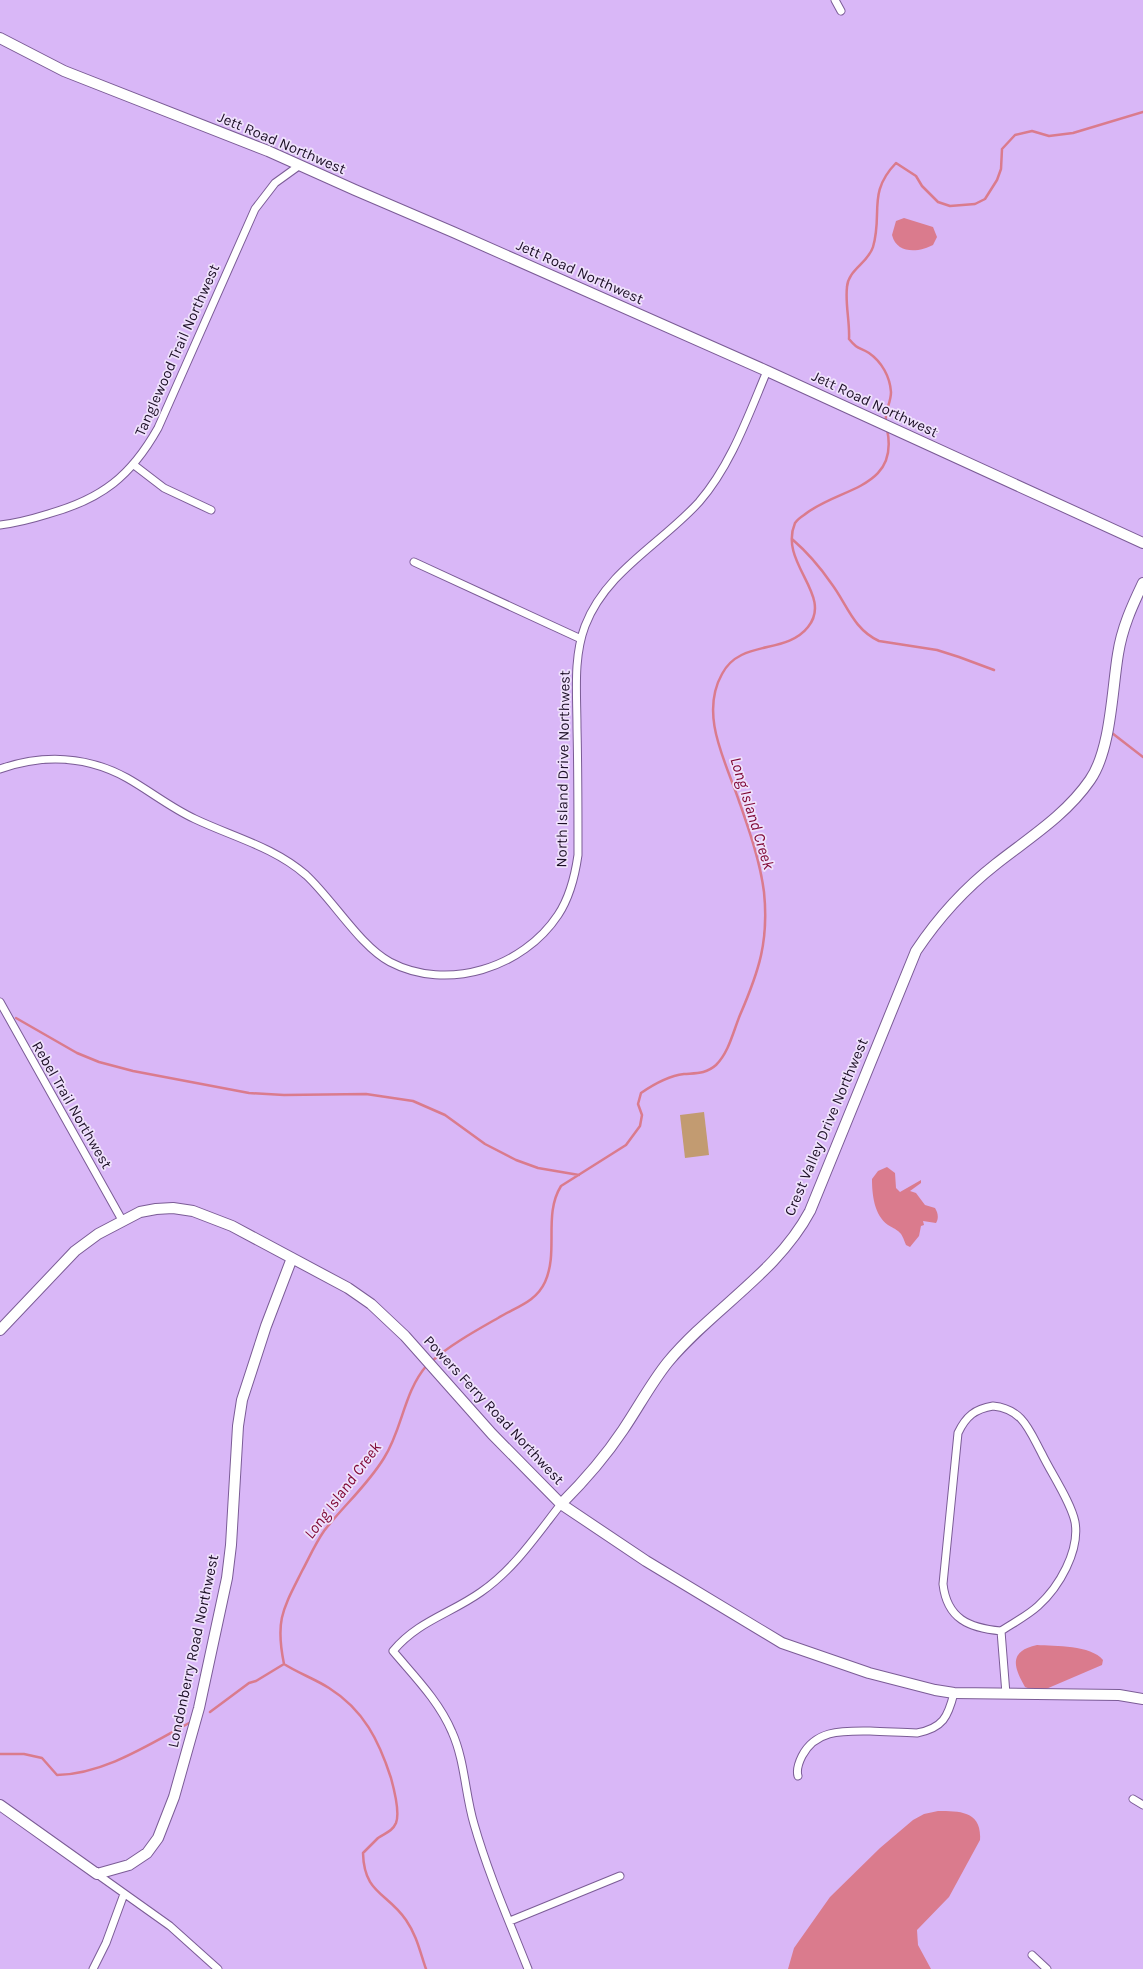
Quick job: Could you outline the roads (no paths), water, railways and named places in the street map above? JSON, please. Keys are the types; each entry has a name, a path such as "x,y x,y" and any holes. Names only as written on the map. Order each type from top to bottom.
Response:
{"street":[{"path":"835,0 841,10"},
{"name":"Jett Road Northwest","path":"0,38 64,71 300,165 767,371 1143,542"},
{"name":"Tanglewood Trail Northwest","path":"0,525 72,508 89,500 112,485 134,465 158,428 255,209 275,183 300,165"},
{"name":"North Island Drive Northwest","path":"0,769 15,764 52,758 86,762 105,768 127,778 187,816 261,846 289,862 319,888 363,939 389,961 407,970 428,975 449,976 470,973 505,960 537,939 558,916 572,888 578,855 577,672 581,639 592,610 609,584 684,518 714,483 734,448 767,371"},
{"path":"134,465 164,488 210,510"},
{"path":"414,562 581,639"},
{"name":"Crest Valley Drive Northwest","path":"510,1921 489,1872 473,1822 458,1747 452,1731 430,1694 393,1651 403,1639 416,1629 467,1602 496,1580 520,1558 561,1504 584,1481 607,1452 669,1361 720,1310 770,1265 800,1229 810,1211 916,951 930,930 950,906 976,880 1062,813 1079,796 1091,779 1100,760 1108,725 1118,653 1123,630 1143,583"},
{"name":"Rebel Trail Northwest","path":"0,1002 122,1220"},
{"name":"Powers Ferry Road Northwest","path":"0,1330 75,1251 98,1234 122,1220 140,1212 173,1208 193,1211 232,1226 348,1288 371,1304 389,1319 423,1355 492,1434 561,1504 646,1561 782,1643 869,1673 935,1690 954,1693 1119,1695 1143,1699"},
{"name":"Londonberry Road Northwest","path":"97,1874 130,1865 147,1853 158,1838 174,1797 199,1708 227,1578 231,1545 238,1426 242,1400 266,1326 292,1258"},
{"path":"993,1406 1011,1410 1025,1423 1071,1510 1076,1530 1071,1556 1053,1589 1038,1606 1001,1631 976,1628 960,1619 948,1603 943,1584 958,1433 963,1422 971,1414 981,1408 993,1406"},
{"path":"1001,1631 1006,1694"},
{"path":"798,1776 797,1768 803,1753 811,1743 822,1736 841,1731 917,1733 928,1731 938,1726 946,1718 954,1693"},
{"path":"1134,1799 1143,1805"},
{"path":"0,1805 170,1926 218,1969"},
{"path":"528,1969 510,1921 620,1876"},
{"path":"93,1969 113,1925 124,1894"},
{"path":"1032,1955 1047,1969"}],"waterway":[{"name":"Long Island Creek","path":"886,422 886,414 891,396 889,381 878,361 869,353 857,347 849,339 847,287 848,281 854,271 867,258 873,247 876,235 877,204 879,194 887,174 896,163 916,176 922,186 938,202 950,206 975,204 985,199 997,180 1001,169 1002,149 1015,135 1032,131 1049,136 1073,133 1143,112"},
{"name":"Long Island Creek","path":"431,1362 463,1338 525,1303 536,1295 545,1282 549,1270 551,1258 553,1209 561,1186 626,1145 640,1126 642,1115 638,1104 641,1093 672,1077 701,1072 712,1068 720,1060 730,1042 757,970 761,955 764,941 765,910 762,880 754,846 717,738 713,706 716,690 722,674 730,663 740,656 751,651 788,641 799,636 808,627 814,615 815,603 811,591 798,565 794,552 792,538 795,523 818,506 849,492 875,476 884,464 889,449 887,429"},
{"path":"792,539 818,565 837,591 851,615 870,636 879,641 937,650 994,670"},
{"path":"1112,733 1143,757"},
{"path":"16,1018 77,1053 99,1062 133,1071 249,1093 284,1095 366,1094 413,1101 445,1115 485,1144 516,1160 538,1168 579,1175"},
{"name":"Long Island Creek","path":"426,1969 418,1944 410,1926 399,1911 372,1885 367,1877 364,1867 363,1853 378,1838 388,1832 396,1823 397,1819 394,1788 381,1751 369,1727 352,1706 329,1688 284,1664 280,1636 282,1615 295,1584 315,1546 331,1522 363,1487 384,1458 395,1435 413,1387 427,1365"},
{"path":"210,1712 249,1683 256,1681 284,1664"},
{"path":"0,1754 24,1754 42,1758 57,1775 74,1773 92,1770 109,1764 142,1749 189,1723"}]}
